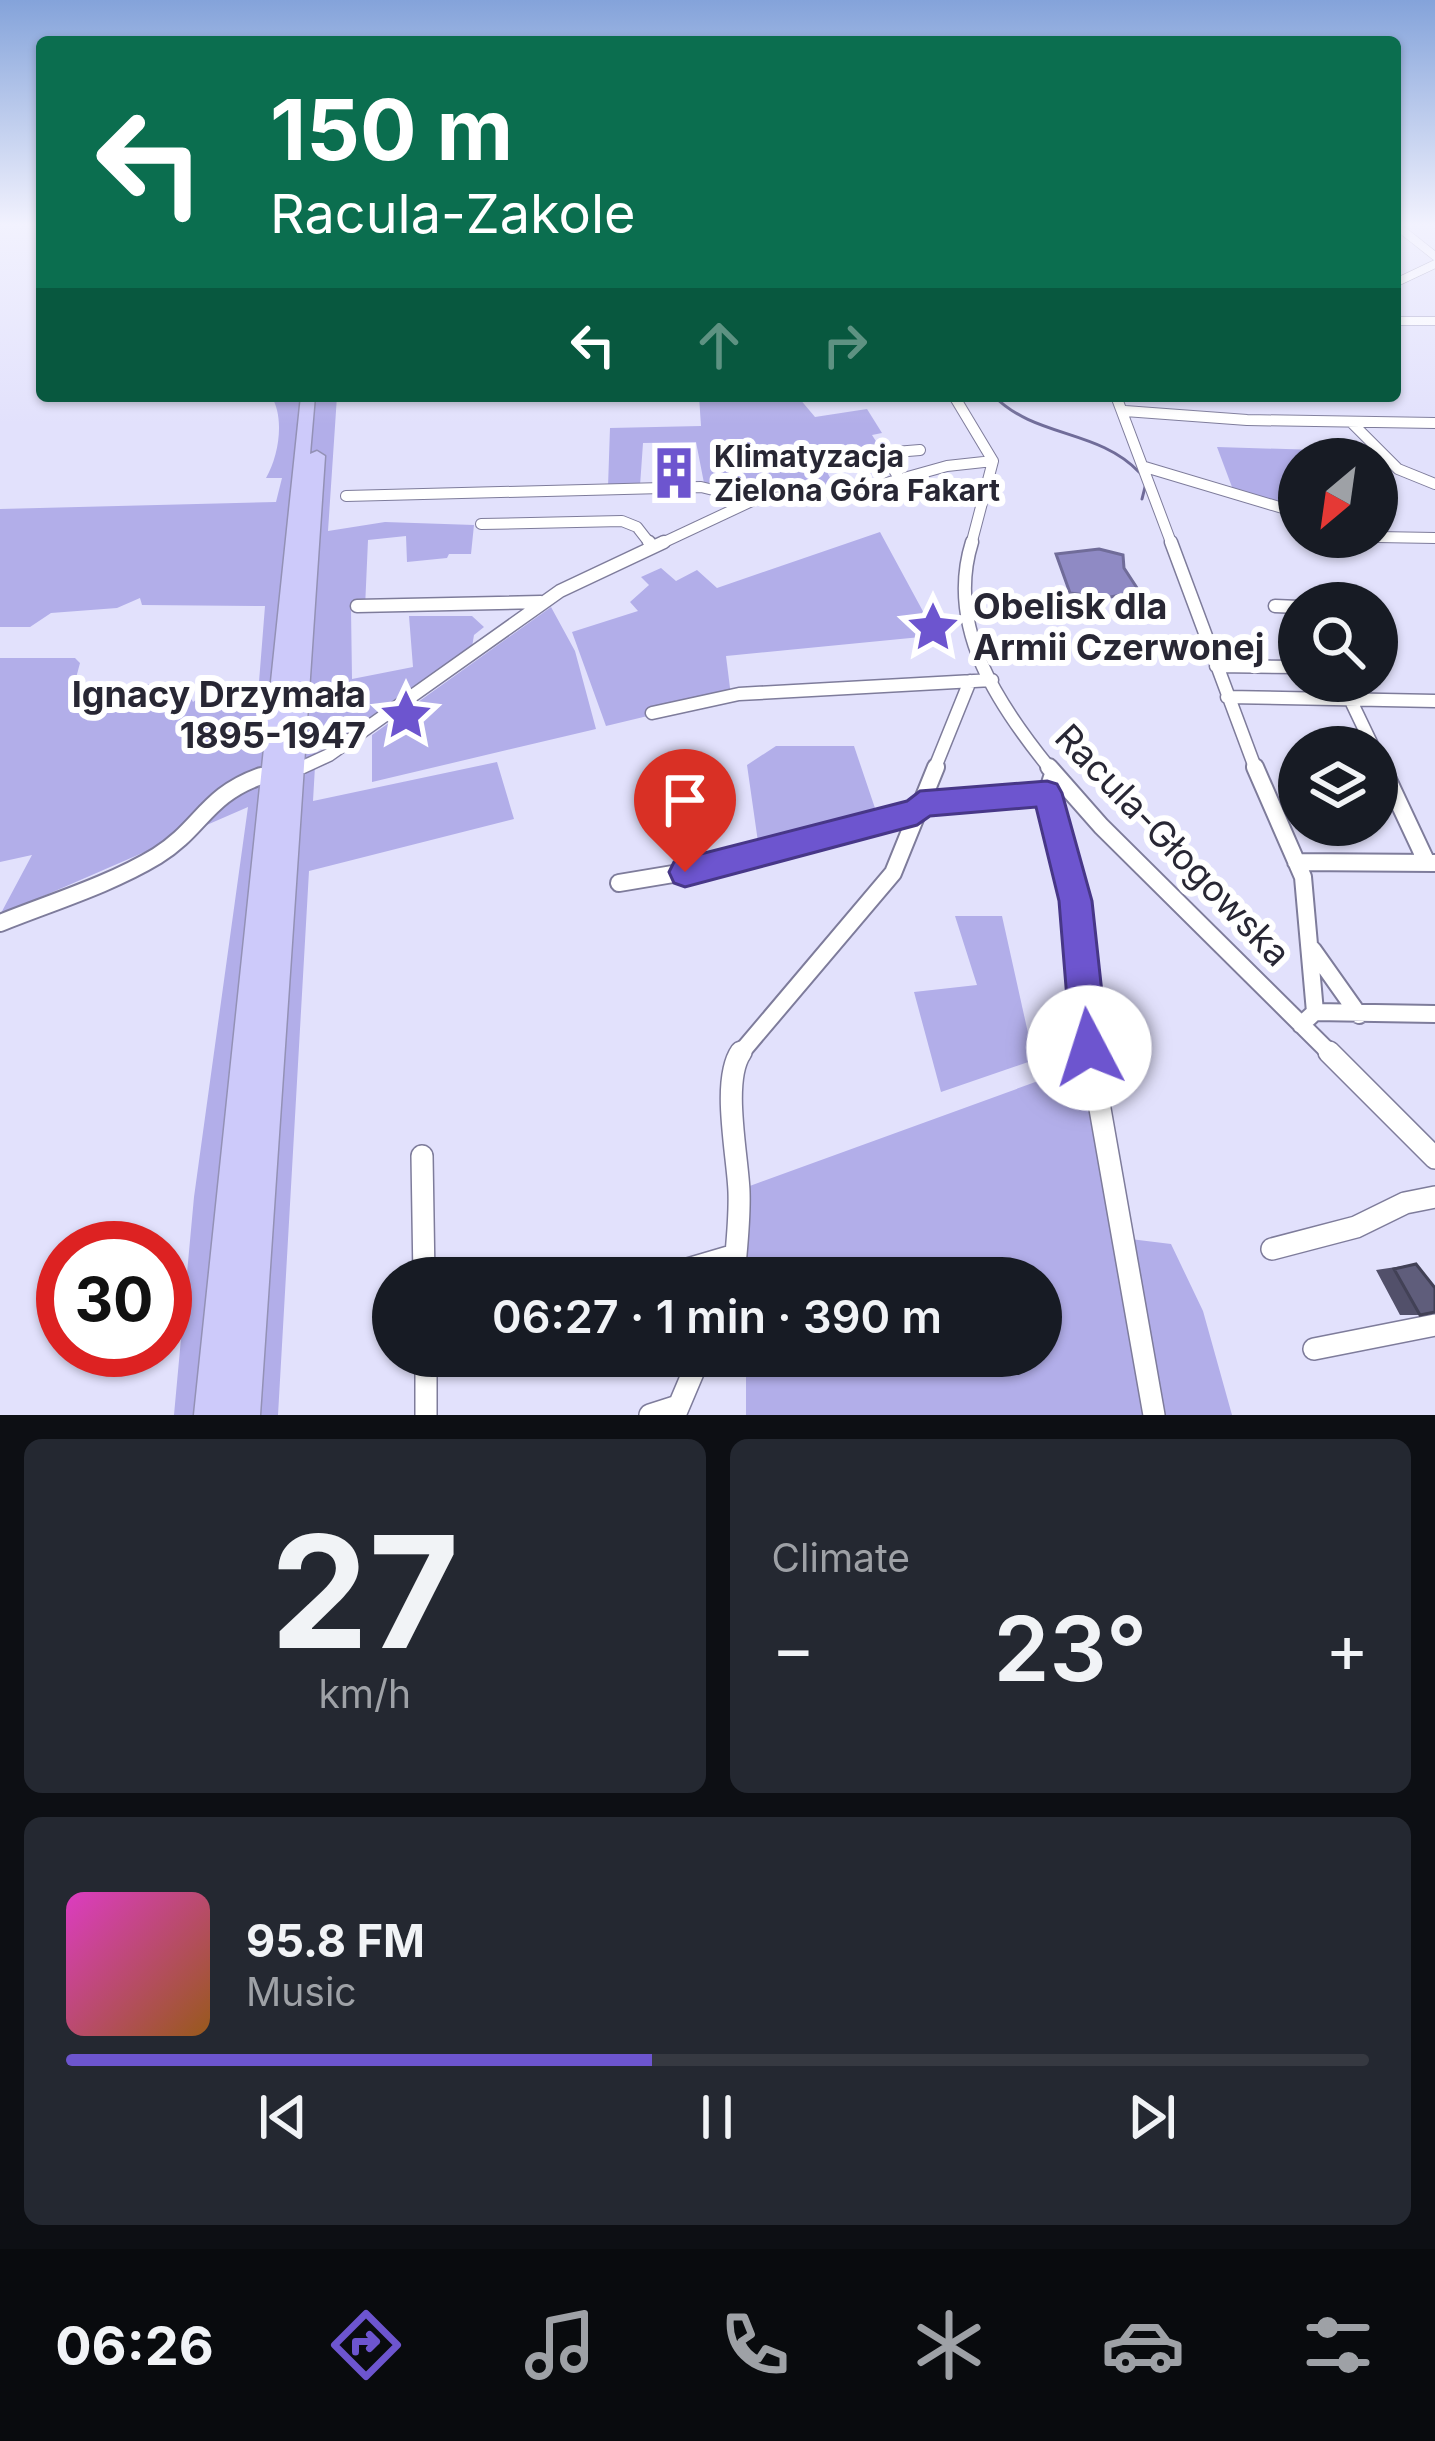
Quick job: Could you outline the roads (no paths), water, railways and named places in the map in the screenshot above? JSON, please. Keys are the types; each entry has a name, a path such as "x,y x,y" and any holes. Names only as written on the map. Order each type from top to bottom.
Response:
{"highway":[{"path":"212,1415 307,402"},
{"path":"242,1415 321,402"}],"street":[{"path":"1401,321 1435,321"},
{"path":"303,767 329,755 541,602 754,500 901,482 947,466 993,461 958,402"},
{"path":"1119,402 1227,697 1303,877 1313,950 1308,1018 1435,1014"},
{"path":"1124,411 1435,423"},
{"path":"1351,422 1376,451 1413,481 1435,484"},
{"path":"901,482 883,453 920,450"},
{"name":"Racula-Głogowska","path":"993,461 962,590 967,624 992,680 1033,750 1308,1018 1435,1158"},
{"path":"1145,467 1278,507"},
{"path":"346,496 700,487 754,500"},
{"path":"481,524 622,521 637,527 652,546"},
{"path":"1398,537 1435,538"},
{"path":"356,606 541,602"},
{"path":"1216,666 1278,667"},
{"path":"652,712 726,696 992,680"},
{"path":"734,1257 739,1196 732,1096 736,1058 810,973 831,941 891,877 970,681"},
{"path":"1227,697 1278,699"},
{"path":"1398,701 1435,701"},
{"path":"1053,774 1047,793 1076,901 1089,1048 1154,1415"},
{"path":"0,923 155,857 182,836 213,796 261,776"},
{"path":"619,884 685,872 919,808 1047,793"},
{"path":"1296,862 1431,863 1398,798"},
{"path":"1313,950 1359,1015"},
{"path":"422,1156 424,1257"},
{"path":"1272,1249 1356,1227 1405,1203 1435,1197"},
{"path":"1314,1349 1435,1325"},
{"path":"426,1377 426,1415"},
{"path":"666,1412 687,1377"}],"waterway":[{"path":"1001,402 1028,420 1105,448 1139,472"},
{"path":"1142,499 1145,487"}],"place":[{"name":"Klimatyzacja Zielona Góra Fakart","path":"674,473"},
{"name":"Obelisk dla Armii Czerwonej","path":"933,627"},
{"name":"Ignacy Drzymała 1895-1947","path":"406,715"}]}
